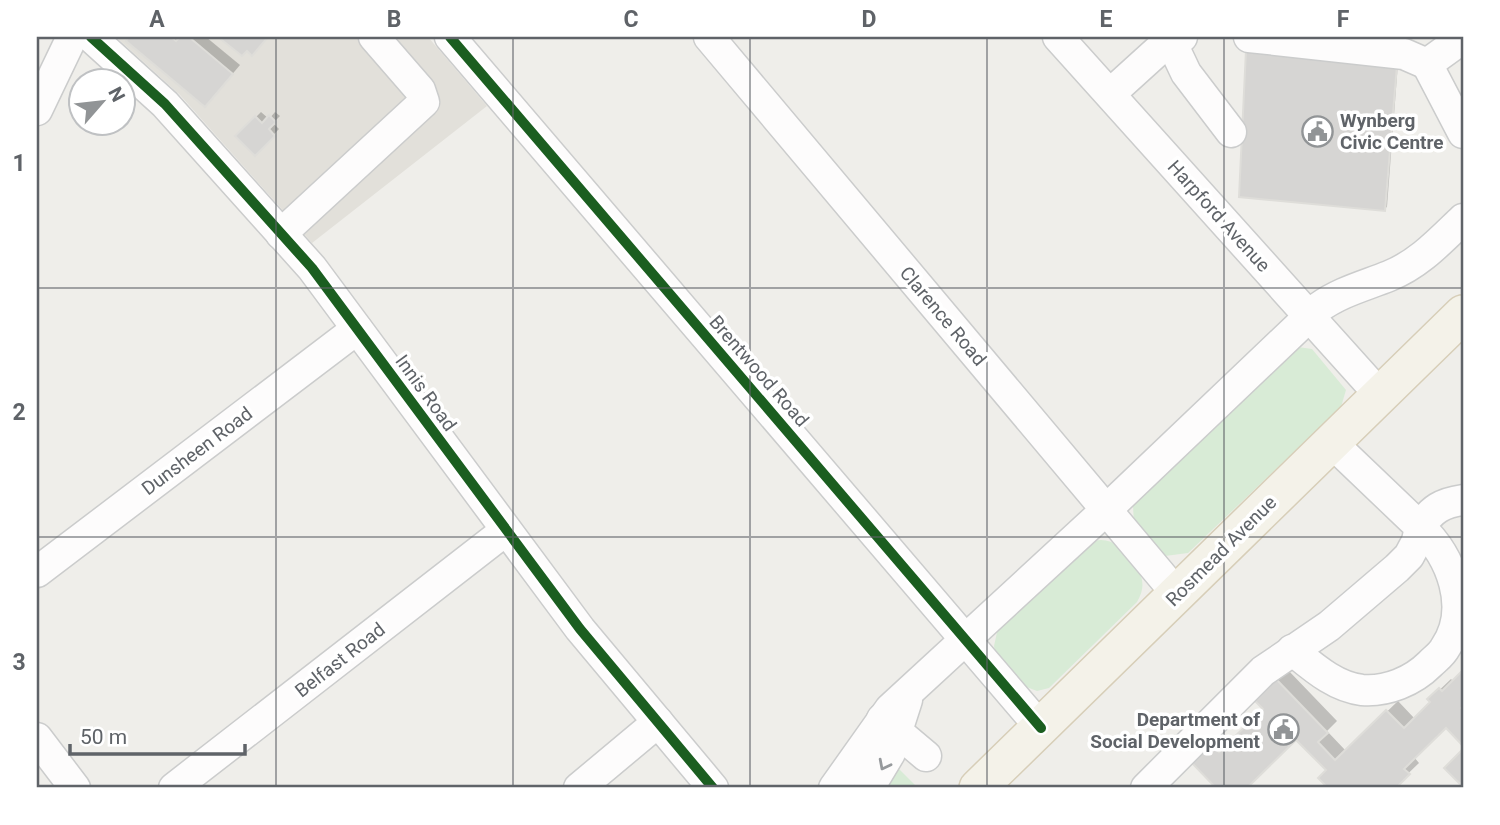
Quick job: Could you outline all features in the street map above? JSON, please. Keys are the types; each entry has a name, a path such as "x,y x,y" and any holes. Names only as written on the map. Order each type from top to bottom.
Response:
{"main road":[{"name":"Rosmead Avenue","path":"978,788 1463,314"}],"street":[{"path":"37,110 72,37"},
{"name":"Innis Road","path":"90,37 165,104 312,268 580,629 713,788"},
{"path":"281,234 424,102 419,90 374,37"},
{"name":"Brentwood Road","path":"450,37 1041,728"},
{"name":"Clarence Road","path":"709,37 1177,594"},
{"name":"Harpford Avenue","path":"1058,37 1380,395"},
{"path":"1249,37 1337,42 1404,54 1427,64 1463,133"},
{"path":"1110,94 1174,38 1186,73 1231,132"},
{"path":"1427,64 1463,38"},
{"path":"834,788 890,724 910,693 1331,299 1357,286 1390,275 1422,258 1463,219"},
{"name":"Dunsheen Road","path":"37,572 357,329"},
{"path":"1292,650 1335,682 1361,690 1401,684 1421,673 1445,649 1455,628 1458,606 1454,581 1446,559 1434,540 1331,442"},
{"path":"1146,788 1263,671 1329,626 1397,568 1409,556 1417,541 1420,527 1430,512 1440,505 1463,500"},
{"name":"Belfast Road","path":"174,788 505,531"},
{"path":"579,788 658,722"},
{"path":"890,724 926,756"},
{"path":"869,788 890,753 890,724"},
{"path":"37,738 75,788"}],"shaded area":[{"path":"116,37 428,37 487,106 312,243 180,95"}],"green space":[{"path":"1298,347 1312,349 1346,390 1341,407 1188,553 1165,556 1134,524 1133,506 1136,498"},
{"path":"1101,540 1119,547 1133,562 1142,578 1142,589 1137,602 1049,688 1037,691 1024,686 996,656 994,646 998,628 1091,541"},
{"path":"892,762 918,788 878,788"}],"building":[{"path":"129,37 171,37 176,41 180,37 189,37 233,74 205,107 126,41"},
{"path":"218,37 268,37 252,56 247,51 242,56"},
{"name":"Wynberg Civic Centre","path":"1246,50 1397,65 1385,211 1239,197"},
{"path":"269,115 276,122 269,129 275,136 255,156 235,136 255,116 262,123"},
{"name":"Department of Social Development","path":"1463,670 1463,746 1446,728 1404,769 1410,774 1396,788 1328,788 1318,778 1326,770 1296,740 1247,788 1216,788 1191,762 1210,743 1219,752 1263,709 1253,699 1275,678 1328,733 1318,742 1335,760 1386,710 1404,728 1430,702 1427,699 1439,688 1442,691"},
{"path":"1463,749 1463,781 1460,784 1444,768"}],"cycle path":[{"path":"91,37 165,104 312,268 580,629 713,788"},
{"path":"450,37 1041,728"}],"place":[{"name":"Wynberg Civic Centre","path":"1317,131"},
{"name":"Department of Social Development","path":"1283,730"}]}
